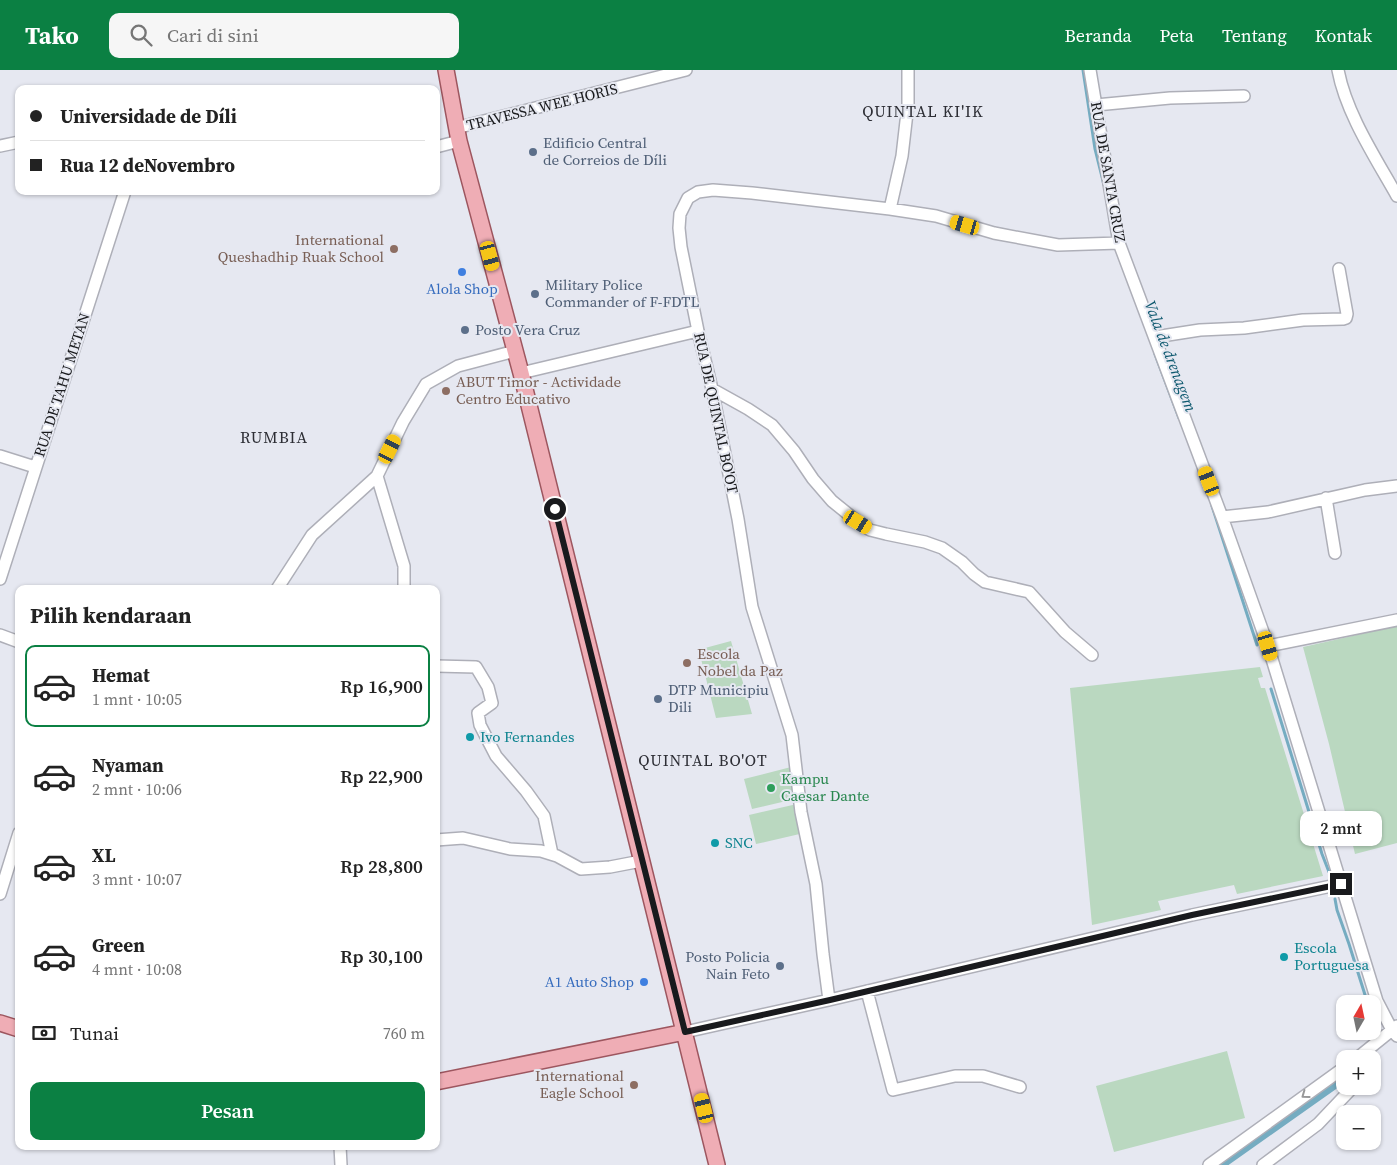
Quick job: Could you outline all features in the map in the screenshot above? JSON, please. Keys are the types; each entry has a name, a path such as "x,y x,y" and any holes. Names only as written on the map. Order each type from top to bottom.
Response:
{"main road":[{"path":"446,70 458,135 522,373 718,1165"},
{"path":"0,1023 15,1028"},
{"path":"440,1081 685,1032"}],"street":[{"name":"TRAVESSA WEE HORIS","path":"440,145 458,135 686,70"},
{"path":"890,209 902,156 908,104 908,70"},
{"name":"RUA DE SANTA CRUZ","path":"1090,70 1115,244 1155,338 1268,646 1377,1001 1395,1031"},
{"path":"1338,70 1345,98 1397,196"},
{"path":"1096,105 1170,98 1244,96"},
{"path":"0,146 15,143"},
{"name":"RUA DE QUINTAL BO'OT","path":"830,1000 816,884 801,812 792,735 752,607 738,520 681,247 680,214 688,198 698,192 712,190 890,209 936,216 994,233 1058,245 1115,244"},
{"name":"RUA DE TAHU METAN","path":"0,579 124,195"},
{"path":"1155,338 1200,330 1244,328 1303,320 1346,318 1347,314 1338,269"},
{"path":"522,373 698,331"},
{"path":"280,585 312,534 377,476 403,422 426,384 458,366 515,351"},
{"path":"712,389 772,425 832,501 858,522 870,530 925,542 942,548 985,582 1029,592 1065,632 1092,655"},
{"path":"0,456 35,467"},
{"path":"377,476 404,566 404,585"},
{"path":"1222,517 1268,512 1365,490 1397,486"},
{"path":"1326,498 1336,553"},
{"path":"1268,646 1397,620"},
{"path":"0,635 15,641"},
{"path":"440,666 476,667 488,687 492,703 478,713 480,725 496,756 526,791 544,816 552,854"},
{"path":"440,840 463,838 510,849 541,851 552,854 581,868 610,867 636,862"},
{"path":"0,894 15,846"},
{"path":"685,1032 1192,915 1341,884"},
{"path":"867,991 893,1090 955,1076 983,1076 1020,1087"},
{"path":"1371,1050 1395,1031"},
{"path":"1209,1165 1336,1073"},
{"path":"1263,1165 1318,1124 1345,1095"},
{"path":"340,1150 340,1165"}],"green space":[{"path":"1397,626 1397,843 1355,854 1329,744 1303,647"},
{"path":"731,641 752,714 716,718 699,651"},
{"path":"1260,667 1263,677 1258,678 1261,688 1265,688 1323,876 1237,894 1234,885 1158,901 1161,910 1092,925 1070,688"},
{"name":"Kampu Caesar Dante","path":"791,767 799,798 752,809 744,779"},
{"path":"797,804 804,833 756,844 749,815"},
{"path":"1227,1051 1245,1118 1114,1152 1096,1086"}],"waterway":[{"name":"Vala de drenagem","path":"1083,70 1095,149 1104,185"},
{"name":"Vala de drenagem","path":"1155,354 1179,418"},
{"name":"Vala de drenagem","path":"1212,506 1257,645"},
{"name":"Vala de drenagem","path":"1271,689 1329,872"},
{"name":"Vala de drenagem","path":"1335,899 1365,995"},
{"path":"1219,1165 1336,1082"}],"place":[{"name":"Edificio Central de Correios de Díli","path":"533,152"},
{"name":"International Queshadhip Ruak School","path":"394,249"},
{"name":"Alola Shop","path":"462,272"},
{"name":"Military Police Commander of F-FDTL","path":"535,294"},
{"name":"Posto Vera Cruz","path":"465,330"},
{"name":"ABUT Timor - Actividade Centro Educativo","path":"446,391"},
{"name":"Escola Nobel da Paz","path":"687,663"},
{"name":"DTP Municipiu Dili","path":"658,699"},
{"name":"Ivo Fernandes","path":"470,737"},
{"name":"Kampu Caesar Dante","path":"771,788"},
{"name":"SNC","path":"715,843"},
{"name":"Escola Portuguesa","path":"1284,957"},
{"name":"Posto Policia Nain Feto","path":"780,966"},
{"name":"A1 Auto Shop","path":"644,982"},
{"name":"International Eagle School","path":"634,1085"}],"district":[{"name":"QUINTAL KI'IK","path":"923,111"},
{"name":"RUMBIA","path":"274,437"},
{"name":"QUINTAL BO'OT","path":"703,760"}],"route":[{"path":"555,509 685,1032 1192,915 1341,884"}]}
